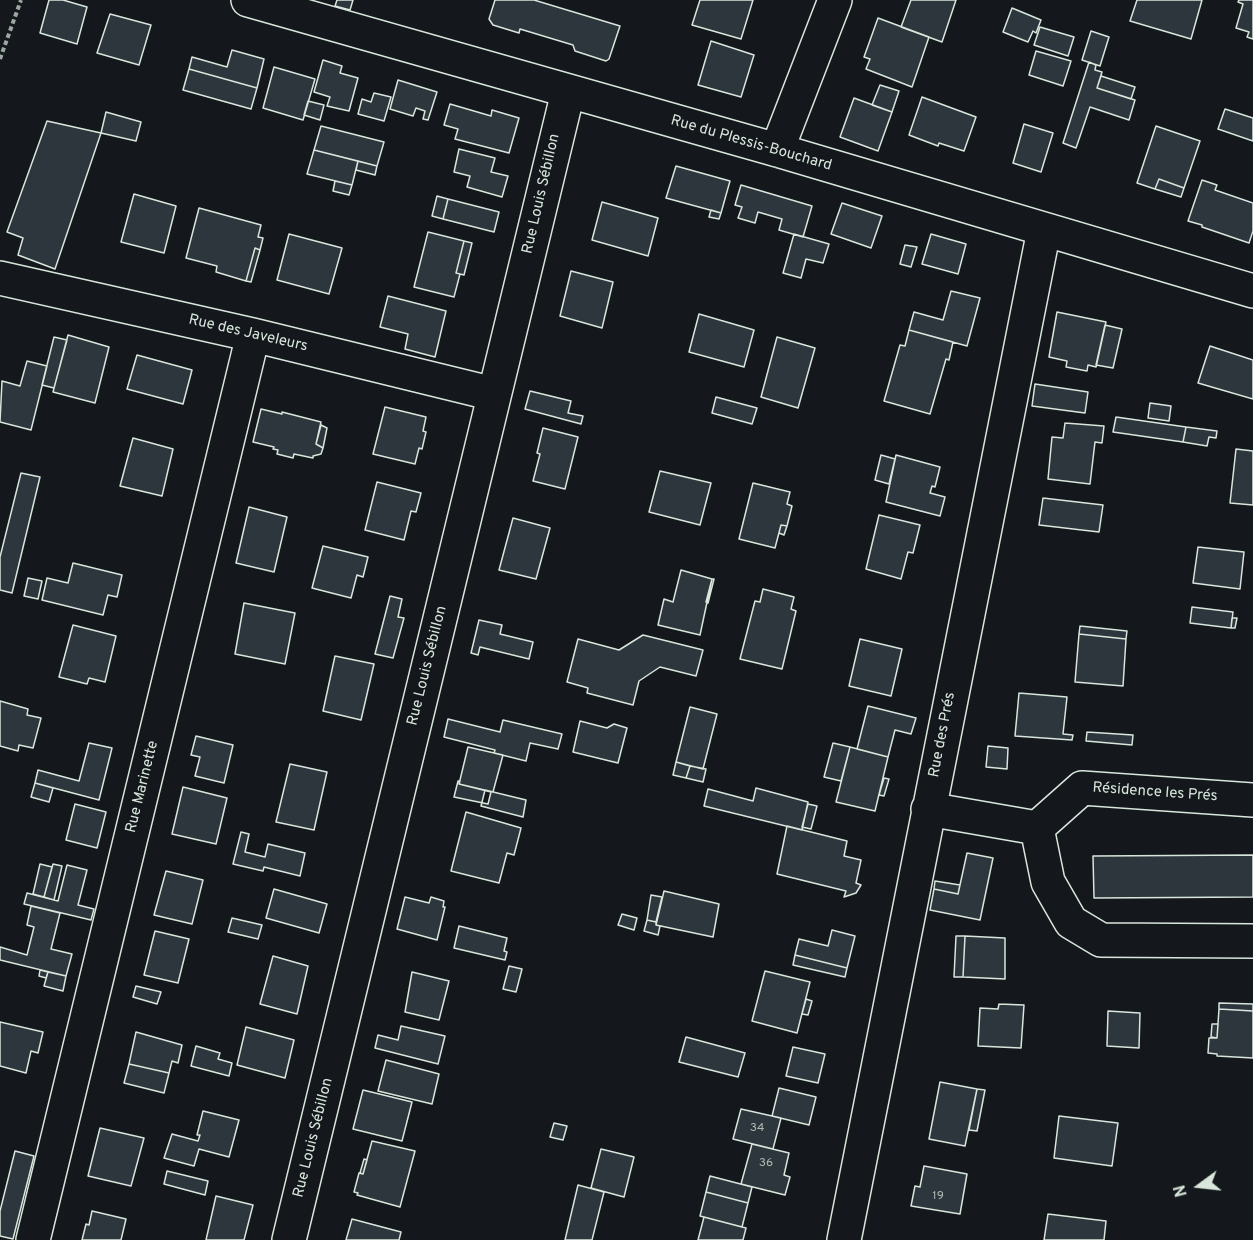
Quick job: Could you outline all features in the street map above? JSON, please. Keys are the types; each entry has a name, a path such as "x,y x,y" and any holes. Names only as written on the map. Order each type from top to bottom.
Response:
{"street":[{"name":"Rue du Plessis-Bouchard","path":"248,0 777,150 1253,291"},
{"path":"777,150 835,0"},
{"name":"Rue Louis Sébillon","path":"289,1240 567,92"},
{"name":"Rue des Prés","path":"844,1240 1044,230"},
{"name":"Rue des Javeleurs","path":"0,278 253,335 494,394"},
{"name":"Rue Marinette","path":"33,1240 253,335"},
{"name":"Résidence les Prés","path":"1037,828 1082,788 1253,800"},
{"path":"928,809 1037,828 1048,882 1071,922 1101,940 1253,941"}],"path":[{"path":"0,59 21,0"}],"building":[{"path":"49,0 63,0 87,7 77,44 40,33"},
{"path":"337,0 353,0 350,10 335,6"},
{"path":"495,0 534,0 620,26 609,59 606,61 575,51 573,45 520,29 519,33 493,25 489,19"},
{"path":"700,0 753,0 741,39 692,25"},
{"path":"911,0 956,0 942,42 901,27"},
{"path":"1137,0 1202,0 1191,39 1130,21"},
{"path":"1239,0 1253,0 1253,39 1247,37 1249,32 1236,28 1243,4 1238,2"},
{"path":"1012,8 1041,20 1036,33 1033,31 1028,42 1003,32"},
{"path":"110,14 151,25 139,65 97,53"},
{"path":"878,18 929,37 912,87 866,69 870,59 864,57"},
{"path":"1040,27 1074,37 1068,56 1034,45"},
{"path":"1091,31 1109,37 1100,66 1082,60"},
{"path":"711,41 754,55 741,97 698,85"},
{"path":"232,50 264,59 257,88 189,69 192,57 227,67"},
{"path":"1036,51 1071,61 1063,86 1029,75"},
{"path":"323,60 342,66 340,73 358,78 349,111 327,106 330,97 314,92"},
{"path":"1089,62 1096,65 1095,70 1102,72 1097,88 1135,100 1129,120 1090,107 1076,148 1063,143"},
{"path":"274,67 315,79 303,120 263,108"},
{"path":"189,69 257,88 251,109 183,90"},
{"path":"1101,76 1135,87 1131,99 1097,88"},
{"path":"398,80 437,92 428,120 423,119 425,111 416,108 413,116 390,109"},
{"path":"880,85 899,91 892,112 872,105"},
{"path":"374,93 391,97 384,121 358,114 362,99 371,102"},
{"path":"922,97 976,117 964,151 939,143 938,146 909,135"},
{"path":"854,98 892,112 878,151 840,137"},
{"path":"308,101 324,105 320,120 304,115"},
{"path":"450,104 491,116 492,110 519,118 509,153 455,139 458,129 444,125"},
{"path":"1225,109 1253,118 1253,141 1218,129"},
{"path":"106,112 141,122 136,141 101,133"},
{"path":"47,121 101,133 55,269 18,255 23,238 7,232"},
{"path":"1024,124 1053,133 1041,172 1013,163"},
{"path":"321,126 384,142 377,166 314,150"},
{"path":"1156,126 1200,141 1184,188 1159,179 1155,189 1137,183"},
{"path":"459,149 495,158 491,172 508,176 502,197 467,187 470,176 454,172"},
{"path":"314,150 358,161 352,185 307,174"},
{"path":"358,161 377,166 375,175 356,170"},
{"path":"676,166 730,181 721,213 666,198"},
{"path":"1159,179 1184,188 1181,197 1155,189"},
{"path":"1202,180 1217,185 1215,190 1253,203 1253,231 1249,243 1188,221"},
{"path":"335,181 352,185 349,195 333,191"},
{"path":"741,185 812,206 803,237 779,230 782,219 758,212 755,223 738,218 742,207 735,205"},
{"path":"134,194 176,206 164,253 121,242"},
{"path":"437,196 448,199 443,219 432,216"},
{"path":"448,199 499,212 494,232 443,219"},
{"path":"602,202 658,218 648,256 592,240"},
{"path":"842,203 882,216 871,248 831,234"},
{"path":"199,208 261,225 258,237 263,238 260,250 255,248 246,281 216,272 217,266 186,258"},
{"path":"711,210 721,213 719,219 709,217"},
{"path":"428,232 464,241 456,273 460,274 454,297 414,287"},
{"path":"289,234 342,248 329,294 277,280"},
{"path":"794,234 829,244 823,263 806,259 801,278 783,273"},
{"path":"931,234 966,244 958,274 922,264"},
{"path":"464,241 472,243 464,275 456,273"},
{"path":"905,245 917,247 911,267 900,264"},
{"path":"255,248 260,250 251,282 246,281"},
{"path":"571,271 613,282 602,328 560,316"},
{"path":"951,291 980,298 967,346 909,330 914,312 943,320"},
{"path":"388,296 446,311 435,357 405,349 408,334 380,327"},
{"path":"1057,312 1106,322 1096,367 1088,365 1087,371 1066,367 1067,361 1049,357"},
{"path":"699,314 754,330 744,367 689,352"},
{"path":"1105,325 1122,329 1113,368 1096,365"},
{"path":"909,330 953,342 930,414 884,401 900,345 905,346"},
{"path":"68,335 109,347 95,403 53,392"},
{"path":"54,337 67,340 54,388 42,385"},
{"path":"777,337 815,348 798,408 761,397"},
{"path":"1210,346 1253,360 1253,399 1198,383"},
{"path":"137,355 192,370 183,404 127,389"},
{"path":"27,361 47,366 31,430 0,422 2,381 20,386"},
{"path":"1035,384 1088,392 1085,413 1032,406"},
{"path":"530,391 571,401 568,413 583,416 581,424 525,409"},
{"path":"716,397 757,408 752,424 712,413"},
{"path":"1150,403 1171,406 1169,421 1148,418"},
{"path":"385,407 426,417 423,431 426,432 415,464 373,454"},
{"path":"261,409 321,422 316,444 323,448 321,454 313,458 294,454 293,458 277,454 278,450 273,449 274,447 253,442"},
{"path":"1116,417 1186,427 1183,442 1113,432"},
{"path":"1065,423 1104,426 1102,443 1095,442 1090,484 1048,479 1052,437 1063,438"},
{"path":"321,425 327,428 323,448 316,444"},
{"path":"1186,427 1217,431 1216,438 1209,437 1207,446 1183,442"},
{"path":"543,428 578,437 565,489 533,481 540,454 537,453"},
{"path":"133,438 173,449 162,496 120,486"},
{"path":"1236,449 1253,451 1253,505 1230,503"},
{"path":"881,455 895,459 889,484 875,480"},
{"path":"896,455 940,467 935,487 932,486 930,493 945,497 940,516 886,502"},
{"path":"660,471 711,483 700,525 649,512"},
{"path":"21,473 40,477 12,593 0,590 0,557"},
{"path":"377,482 421,493 416,512 411,511 404,540 365,530"},
{"path":"753,483 790,492 787,504 792,506 787,526 781,525 775,548 739,539"},
{"path":"1043,498 1103,505 1099,532 1039,525"},
{"path":"249,507 287,517 274,572 236,563"},
{"path":"879,515 920,525 913,553 908,552 901,579 866,569"},
{"path":"513,518 550,528 536,579 499,570"},
{"path":"781,525 787,526 784,535 779,533"},
{"path":"323,546 368,557 363,577 357,575 351,598 312,588"},
{"path":"1198,547 1244,552 1240,589 1193,583"},
{"path":"73,563 122,575 117,597 108,595 103,615 42,600 47,578 68,583"},
{"path":"681,570 712,579 700,635 658,625 664,599 673,602"},
{"path":"28,578 42,581 38,599 24,596"},
{"path":"712,579 714,579 708,603 706,602"},
{"path":"763,589 794,597 791,609 796,611 782,669 740,659 755,601 760,602"},
{"path":"390,596 402,599 398,617 404,618 393,658 375,654"},
{"path":"244,603 295,613 285,664 235,654"},
{"path":"1192,607 1233,612 1231,628 1190,623"},
{"path":"1232,618 1237,618 1235,628 1231,628"},
{"path":"479,620 502,625 500,634 533,642 529,659 480,647 478,655 471,653"},
{"path":"73,625 116,636 105,682 89,678 87,684 59,677"},
{"path":"1080,626 1127,631 1126,639 1079,634"},
{"path":"1079,634 1126,639 1123,686 1075,682"},
{"path":"643,635 703,650 696,676 660,667 639,681 633,705 587,693 588,688 567,682 578,639 619,650"},
{"path":"860,639 902,649 891,696 849,686"},
{"path":"335,656 374,664 361,720 323,711"},
{"path":"1019,693 1067,697 1063,734 1073,735 1072,740 1015,736"},
{"path":"0,701 28,709 27,715 41,718 33,748 19,745 18,751 0,746"},
{"path":"868,706 916,718 911,734 895,730 888,757 857,749"},
{"path":"690,707 717,714 703,769 676,762"},
{"path":"448,719 500,732 503,720 562,734 558,749 530,743 526,761 494,753 495,750 444,737"},
{"path":"580,721 607,728 614,724 627,728 618,763 573,752"},
{"path":"1087,732 1133,735 1132,745 1086,741"},
{"path":"196,736 233,745 224,783 195,776 200,757 191,755"},
{"path":"89,743 112,748 99,800 35,783 38,770 79,781"},
{"path":"833,743 850,747 841,781 824,777"},
{"path":"988,746 1008,748 1007,769 986,767"},
{"path":"468,747 503,755 493,792 459,784"},
{"path":"850,747 888,757 875,811 836,802"},
{"path":"676,762 690,766 686,778 673,775"},
{"path":"290,764 327,772 314,830 276,822"},
{"path":"690,766 706,769 703,782 686,778"},
{"path":"884,778 889,779 884,796 879,795"},
{"path":"458,781 460,781 459,784 491,792 488,804 454,797"},
{"path":"35,783 53,788 49,802 31,797"},
{"path":"183,787 227,798 216,844 172,834"},
{"path":"756,788 808,802 802,830 704,806 708,789 753,801"},
{"path":"485,790 526,800 523,817 481,806"},
{"path":"75,804 106,812 97,848 66,840"},
{"path":"808,804 817,806 811,829 802,827"},
{"path":"466,812 521,828 514,855 507,853 499,883 451,871"},
{"path":"787,826 847,841 844,856 861,860 856,883 861,885 856,893 844,897 846,891 777,874"},
{"path":"241,832 249,834 245,852 265,857 268,844 305,853 300,876 264,867 263,871 233,864"},
{"path":"967,853 993,858 980,920 930,910 934,889 958,894"},
{"path":"1253,855 1253,897 1094,898 1093,856"},
{"path":"40,864 52,867 44,897 33,894"},
{"path":"53,864 62,866 54,900 44,897"},
{"path":"67,865 87,870 78,905 94,909 91,920 24,904 27,893 58,901"},
{"path":"166,871 203,880 192,924 154,915"},
{"path":"935,881 960,885 958,894 934,889"},
{"path":"274,889 327,904 319,933 266,918"},
{"path":"664,891 719,904 713,937 656,925"},
{"path":"651,895 662,897 656,922 647,920"},
{"path":"405,897 429,903 431,897 444,901 443,907 445,907 437,940 397,929"},
{"path":"31,906 60,913 51,949 72,954 66,976 0,960 0,947 27,955 34,927 27,925"},
{"path":"622,914 637,918 634,930 618,925"},
{"path":"232,918 262,925 258,939 228,932"},
{"path":"647,920 656,922 656,925 660,926 658,935 644,931"},
{"path":"459,926 507,938 504,951 507,952 505,960 454,948"},
{"path":"832,930 855,936 847,968 795,955 799,939 828,946"},
{"path":"155,931 189,939 178,983 144,975"},
{"path":"956,936 965,936 963,977 954,977"},
{"path":"965,936 1005,938 1005,979 963,977"},
{"path":"795,955 847,968 845,977 793,965"},
{"path":"273,956 308,966 297,1014 260,1004"},
{"path":"509,966 522,969 516,992 503,989"},
{"path":"40,970 48,972 46,978 39,976"},
{"path":"765,971 810,982 797,1033 752,1021"},
{"path":"48,972 66,976 63,991 44,986"},
{"path":"412,972 449,981 439,1020 405,1012"},
{"path":"136,986 161,992 157,1004 133,997"},
{"path":"806,999 812,1001 808,1015 802,1014"},
{"path":"1219,1003 1253,1004 1253,1011 1219,1009"},
{"path":"999,1004 1024,1005 1021,1048 978,1046 980,1008 998,1009"},
{"path":"1219,1009 1253,1011 1253,1058 1217,1056 1217,1054 1208,1053 1209,1038 1217,1038"},
{"path":"1108,1011 1140,1013 1139,1048 1107,1046"},
{"path":"0,1022 43,1032 38,1053 31,1051 26,1073 0,1066"},
{"path":"1212,1024 1218,1024 1217,1038 1211,1037"},
{"path":"401,1026 445,1036 438,1064 375,1048 378,1035 398,1040"},
{"path":"246,1027 294,1040 285,1078 237,1065"},
{"path":"136,1032 182,1045 178,1063 172,1061 169,1073 129,1064"},
{"path":"686,1037 745,1053 738,1077 679,1062"},
{"path":"196,1046 220,1053 218,1059 232,1063 229,1076 191,1066"},
{"path":"793,1047 825,1054 818,1083 786,1076"},
{"path":"386,1060 439,1074 432,1104 378,1091"},
{"path":"129,1064 169,1073 164,1093 124,1083"},
{"path":"940,1082 977,1089 965,1146 929,1139"},
{"path":"779,1088 816,1097 809,1125 772,1116"},
{"path":"977,1089 985,1090 977,1131 969,1130"},
{"path":"363,1090 412,1102 402,1141 353,1129"},
{"path":"741,1109 781,1118 773,1149 733,1139"},
{"path":"203,1111 239,1120 229,1157 199,1149 194,1166 164,1158 172,1134 198,1141 200,1135 197,1135"},
{"path":"1059,1116 1118,1123 1112,1166 1054,1158"},
{"path":"554,1123 567,1126 563,1140 550,1137"},
{"path":"100,1128 144,1138 131,1186 88,1176"},
{"path":"372,1141 415,1151 400,1207 357,1195 358,1193 354,1192 359,1173 363,1174"},
{"path":"752,1144 789,1153 784,1175 790,1177 785,1195 741,1184"},
{"path":"601,1149 634,1157 624,1197 591,1188"},
{"path":"15,1151 34,1156 13,1239 0,1236 0,1211"},
{"path":"364,1159 367,1160 363,1174 360,1173"},
{"path":"924,1166 967,1174 960,1214 911,1206 915,1186 920,1187"},
{"path":"167,1171 208,1181 205,1195 164,1184"},
{"path":"710,1176 752,1187 748,1203 706,1192"},
{"path":"578,1185 604,1192 592,1240 565,1240"},
{"path":"706,1192 748,1203 742,1227 700,1216"},
{"path":"216,1196 253,1205 244,1240 206,1240"},
{"path":"92,1211 126,1219 121,1240 82,1240"},
{"path":"1048,1214 1106,1221 1104,1240 1044,1240"},
{"path":"704,1217 746,1228 743,1240 698,1240"},
{"path":"352,1219 401,1232 399,1240 346,1240"}]}
